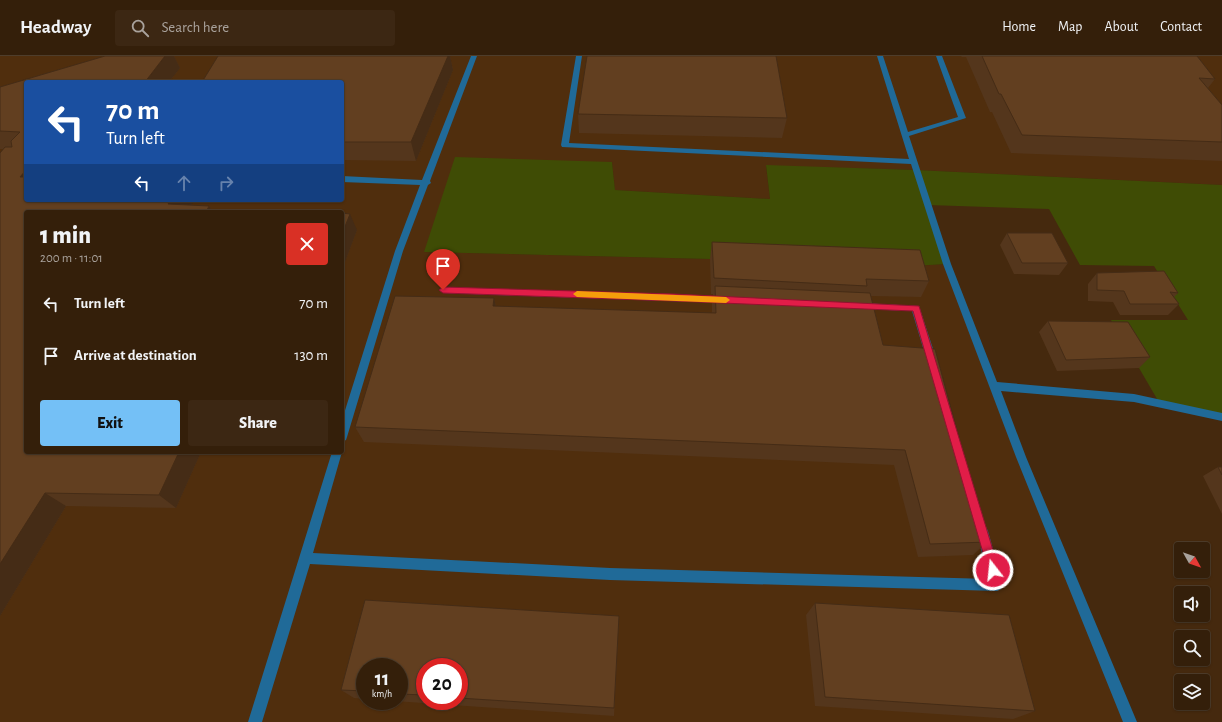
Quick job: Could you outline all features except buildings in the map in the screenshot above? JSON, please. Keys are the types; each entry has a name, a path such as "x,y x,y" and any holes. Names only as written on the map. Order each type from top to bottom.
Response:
{"street":[{"path":"344,430 399,251 427,183 474,56"},
{"path":"579,56 565,145 914,162"},
{"path":"880,56 946,264 1130,722"},
{"path":"905,135 962,118 938,56"},
{"path":"344,179 427,183"},
{"path":"443,290 736,300"},
{"path":"854,305 916,308 934,368"},
{"path":"994,386 1134,398 1222,417"},
{"path":"255,722 284,635 304,558 336,454"},
{"path":"304,558 610,574 997,585 978,518"}],"shaded area":[{"path":"0,56 1222,56 1222,185 916,170 766,166 770,199 615,190 612,162 424,252 710,259 912,266 947,264 1130,722 0,722"}],"green space":[{"path":"455,157 612,162 615,190 770,199 766,165 916,170 1222,185 1222,417 1160,404 1111,320 1188,320 1154,266 1080,265 1049,209 928,205 947,264 912,266 710,259 424,252"}],"slow traffic":[{"path":"577,294 726,300"}],"route":[{"path":"443,290 916,308 993,570"}]}
